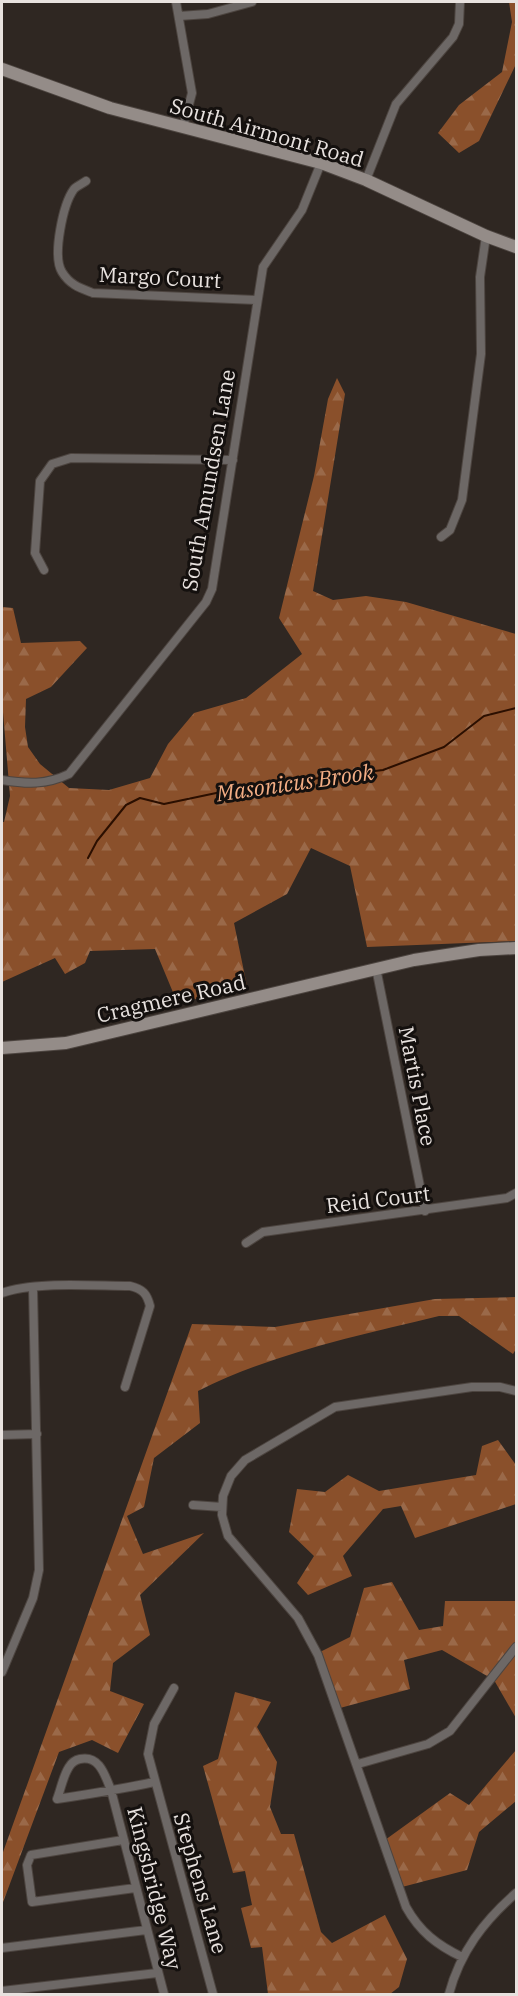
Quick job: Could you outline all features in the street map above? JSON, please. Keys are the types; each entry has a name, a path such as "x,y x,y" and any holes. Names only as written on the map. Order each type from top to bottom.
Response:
{"street":[{"path":"176,2 192,93 183,127"},
{"path":"179,16 208,14 252,2"},
{"path":"366,180 396,104 453,37 459,24 460,2"},
{"name":"South Airmont Road","path":"2,69 110,108 321,163 366,180 486,236 516,247"},
{"name":"South Amundsen Lane","path":"2,780 27,784 50,783 69,774 206,602 212,589 263,267 271,252 302,210 321,163"},
{"name":"Margo Court","path":"86,181 75,188 68,201 57,250 60,270 72,285 93,293 256,300"},
{"path":"441,537 450,530 462,500 481,354 480,277 486,236"},
{"path":"44,570 35,553 34,539 40,482 52,465 71,458 233,460"},
{"name":"Cragmere Road","path":"2,1048 66,1042 348,978 376,968 447,953 516,948"},
{"name":"Martis Place","path":"376,968 425,1211"},
{"name":"Reid Court","path":"246,1243 263,1232 425,1211 507,1198 516,1193"},
{"path":"2,1293 15,1288 130,1286 141,1289 148,1296 150,1306 125,1387"},
{"path":"2,1672 33,1598 39,1570 33,1288"},
{"path":"462,1958 422,1931 406,1907 358,1764 310,1638 286,1602 234,1545 224,1525 222,1507 226,1486 245,1460 335,1407 471,1386 500,1387 516,1391"},
{"path":"2,1435 37,1434"},
{"path":"193,1505 222,1507"},
{"path":"358,1764 428,1744 450,1731 516,1647"},
{"name":"Stephens Lane","path":"174,1688 154,1724 149,1738 148,1754 213,1995"},
{"name":"Kingsbridge Way","path":"154,1782 111,1790 57,1799 69,1765 76,1760 86,1758 94,1760 103,1770 111,1790 164,1995"},
{"path":"123,1840 32,1855 27,1865 32,1902 135,1887"},
{"path":"449,1995 462,1958 487,1921 516,1893"},
{"path":"2,1948 146,1930"},
{"path":"2,1991 157,1972"}],"green space":[{"path":"509,2 516,2 516,64 479,141 459,153 438,133 459,105 502,72 512,22"},
{"path":"337,378 345,394 313,591 333,600 366,596 406,602 516,634 516,941 367,947 350,866 311,848 287,894 234,923 248,991 177,1002 155,949 90,951 85,963 65,974 55,958 2,982 2,822 4,822 10,796 2,700 2,607 13,608 21,643 80,641 87,648 51,687 26,699 25,727 28,747 40,764 69,788 109,790 150,778 168,744 194,713 246,698 302,654 279,618 314,476 328,399"},
{"path":"516,1297 516,1349 513,1354 459,1316 439,1316 346,1338 286,1356 198,1391 200,1423 154,1458 144,1507 127,1516 143,1554 204,1533 140,1595 150,1635 113,1663 110,1691 144,1704 118,1753 92,1740 59,1752 2,1905 2,1855 192,1324 275,1327 435,1299"},
{"path":"498,1440 516,1465 516,1504 415,1538 401,1506 383,1509 343,1556 352,1576 308,1595 297,1583 314,1556 289,1532 297,1489 325,1492 348,1475 379,1491 476,1475 482,1446"},
{"path":"392,1582 419,1630 443,1626 445,1601 516,1601 516,1718 494,1680 442,1650 404,1660 410,1689 340,1708 318,1653 350,1637 364,1588"},
{"path":"235,1692 271,1702 257,1727 277,1762 270,1807 281,1834 294,1834 321,1932 332,1943 385,1915 407,1959 399,1987 390,1994 268,1994 262,1947 251,1948 241,1908 252,1905 245,1871 233,1873 203,1766 218,1759"},
{"path":"516,1750 516,1801 479,1832 467,1870 402,1887 385,1840 450,1793 469,1805"}],"waterway":[{"name":"Masonicus Brook","path":"88,858 97,841 126,805 140,798 164,804 240,788 383,770 444,747 484,716 516,708"}]}
